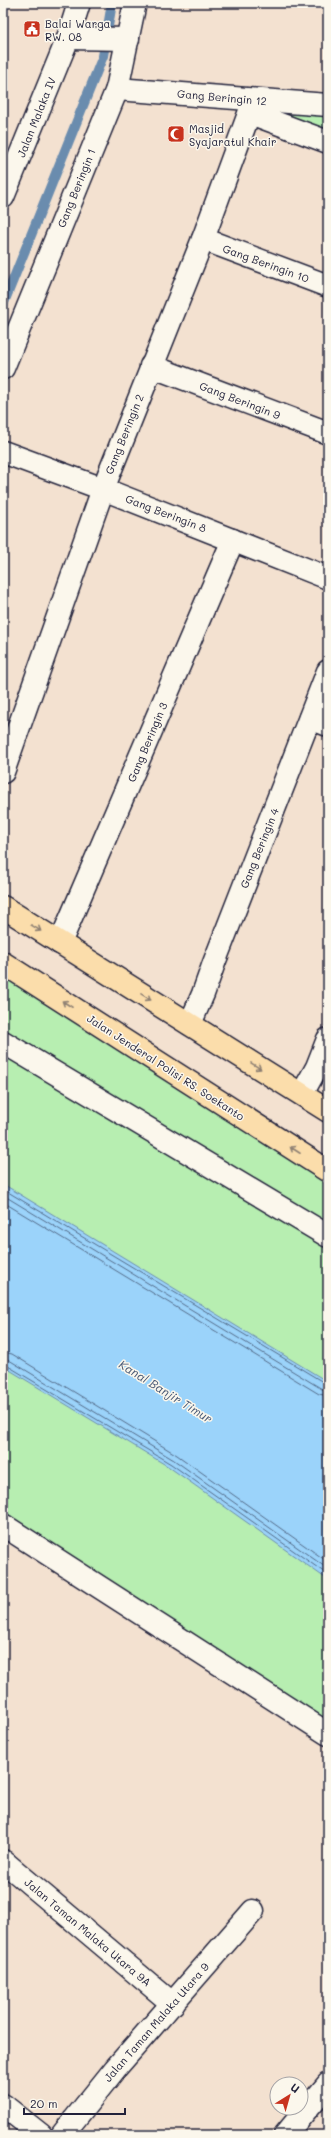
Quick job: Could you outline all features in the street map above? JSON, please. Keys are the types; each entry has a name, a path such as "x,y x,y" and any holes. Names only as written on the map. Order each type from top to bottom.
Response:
{"main road":[{"path":"3,908 328,1111"},
{"name":"Jalan Jenderal Polisi RS. Soekanto","path":"3,963 328,1170"}],"street":[{"name":"Jalan Malaka IV","path":"3,197 77,38 79,3"},
{"name":"Gang Beringin 1","path":"3,368 117,89 122,39 135,3"},
{"path":"77,38 122,39"},
{"name":"Gang Beringin 12","path":"117,89 252,107 328,105"},
{"path":"252,107 328,142"},
{"name":"Gang Beringin 2","path":"3,772 103,489 203,239 252,107"},
{"name":"Gang Beringin 10","path":"203,239 328,286"},
{"name":"Gang Beringin 9","path":"151,366 328,433"},
{"name":"Gang Beringin 8","path":"3,452 103,489 328,578"},
{"name":"Gang Beringin 3","path":"60,943 233,540"},
{"name":"Gang Beringin 4","path":"190,1024 203,994 216,956 319,721 328,671"},
{"path":"302,1094 317,1066 328,1039"},
{"path":"3,1042 328,1236"},
{"path":"3,1525 328,1734"},
{"name":"Jalan Taman Malaka Utara 9A","path":"3,1861 173,2004"},
{"name":"Jalan Taman Malaka Utara 9","path":"62,2135 115,2069 253,1911"},
{"path":"285,2135 328,2084"},
{"path":"3,2105 41,2135"}],"green space":[{"path":"283,113 328,115 328,130"},
{"path":"3,963 328,1171 328,1734 3,1525"}],"water":[{"name":"Kanal Banjir Timur","path":"3,1184 328,1382 328,1580 169,1467 3,1366"}],"waterway":[{"path":"3,305 103,56 112,3"}],"place":[{"name":"Balai Warga RW. 08","path":"32,29"},
{"name":"Masjid Syajaratul Khair","path":"176,134"}]}
